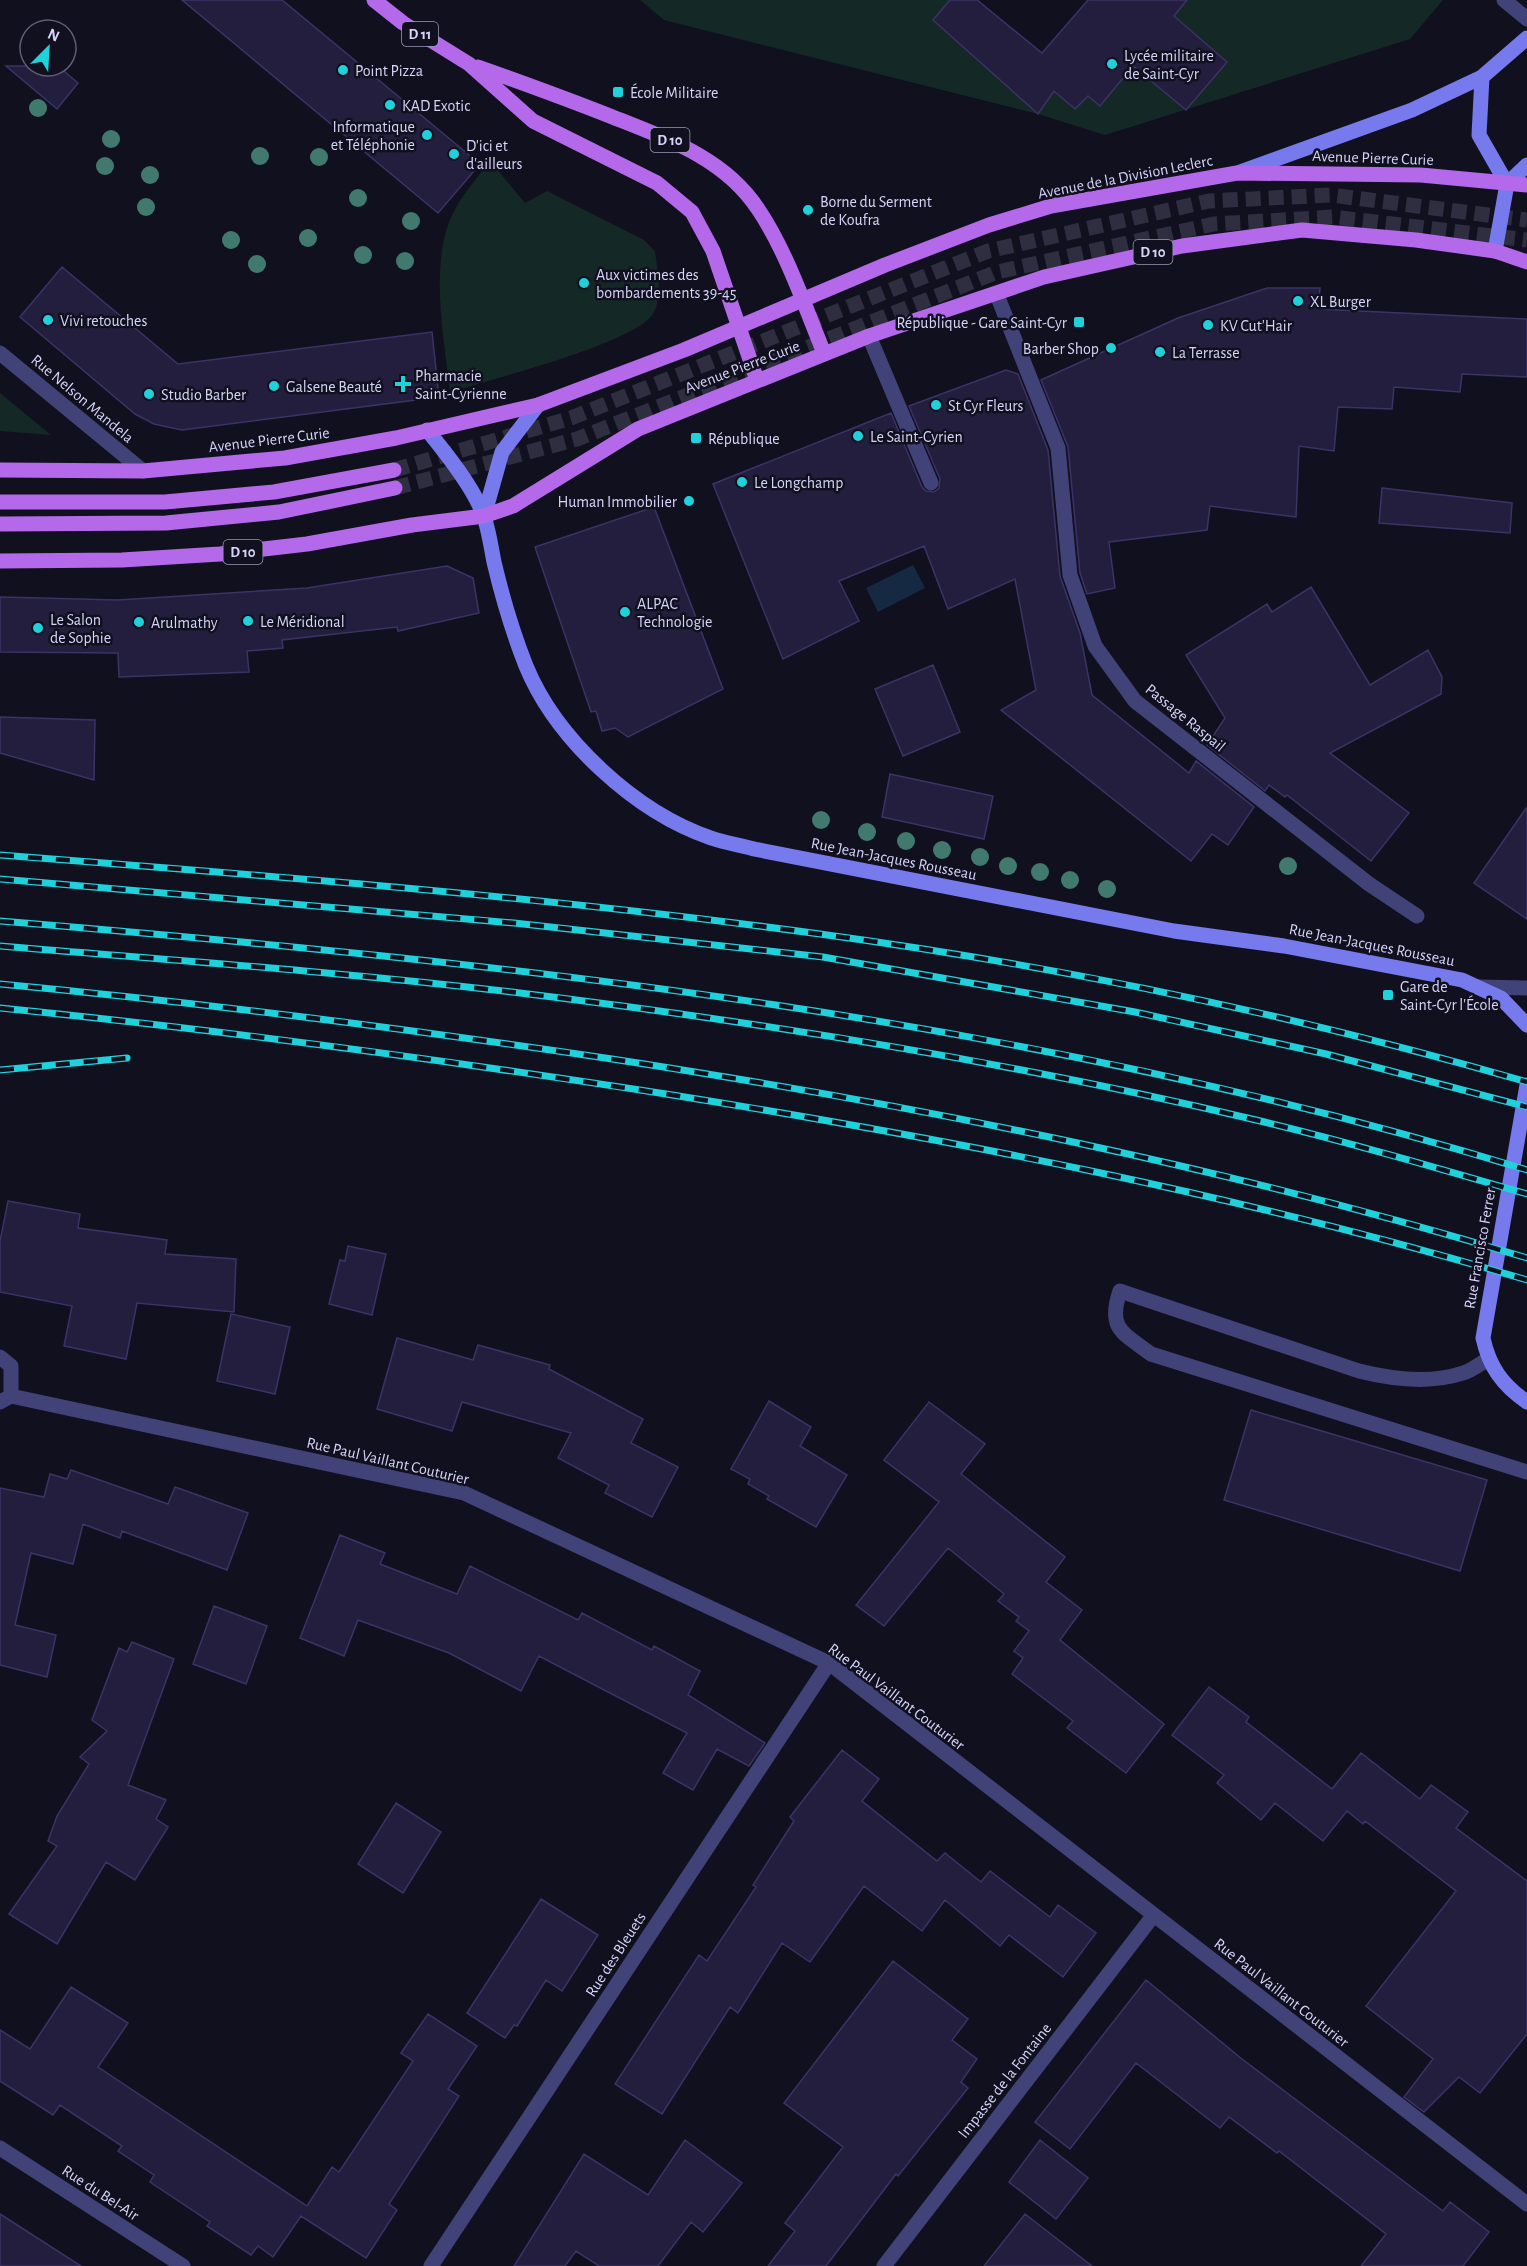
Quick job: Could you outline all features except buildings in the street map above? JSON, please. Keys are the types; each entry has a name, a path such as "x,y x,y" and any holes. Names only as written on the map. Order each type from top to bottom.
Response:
{"main road":[{"name":"D 11","path":"374,0 403,23 470,64"},
{"name":"D 10","path":"470,64 540,88 683,145 723,170 758,208 801,299"},
{"path":"470,64 533,121 657,183 692,212 713,251 757,380"},
{"name":"Avenue de la Division Leclerc","path":"801,299 989,225 1051,206 1237,173"},
{"name":"Avenue Pierre Curie","path":"1237,173 1421,175 1507,184"},
{"path":"1507,184 1527,185"},
{"name":"D 10","path":"824,353 1044,277 1182,246 1302,230 1416,240 1495,251 1527,262"},
{"path":"801,299 824,353"},
{"name":"Avenue Pierre Curie","path":"0,470 143,471 285,458 427,430 538,405 684,350 801,299"},
{"name":"Avenue Pierre Curie","path":"0,561 122,560 220,554 300,545 412,525 484,516 513,506 638,429 824,353"},
{"path":"0,502 165,502 274,492 394,470"},
{"name":"D 10","path":"0,525 166,523 279,512 395,488"}],"street":[{"path":"1504,0 1527,19"},
{"name":"Avenue de la Division Leclerc","path":"1237,173 1412,110 1482,77 1527,38"},
{"path":"1482,77 1479,135 1507,184"},
{"path":"1495,251 1507,184 1527,165"},
{"name":"Passage Raspail","path":"997,294 1058,448 1070,575 1095,646 1135,701 1369,884 1417,916"},
{"path":"869,336 931,483"},
{"name":"Rue Nelson Mandela","path":"0,353 143,471"},
{"path":"484,516 502,452 538,405"},
{"path":"427,430 451,460 484,516"},
{"name":"Rue Jean-Jacques Rousseau","path":"484,516 495,564 526,667 562,729 624,788 662,814 709,837 754,849 1174,931 1284,945 1462,980 1478,987"},
{"path":"1478,987 1527,988"},
{"path":"1478,987 1501,998 1527,1025"},
{"name":"Rue Francisco Ferrer","path":"1527,1085 1483,1338 1488,1359 1498,1376 1527,1402"},
{"path":"1488,1359 1463,1373 1426,1378 1390,1378 1359,1371 1120,1291 1113,1311 1118,1330 1151,1354 1527,1472"},
{"path":"0,1357 11,1366 6,1399"},
{"name":"Rue Paul Vaillant Couturier","path":"6,1399 464,1493 829,1663 1527,2204"},
{"name":"Rue des Bleuets","path":"431,2266 829,1663"},
{"name":"Impasse de la Fontaine","path":"884,2266 1153,1916"},
{"name":"Rue du Bel-Air","path":"0,2148 183,2266"}],"green space":[{"path":"640,0 950,0 933,20 1038,114 664,20"},
{"path":"1187,0 1443,0 1410,39 1188,109 1226,62 1174,16"},
{"path":"1133,66 1186,109 1105,135 1038,114 1054,91 1075,109 1088,96 1100,106"},
{"path":"490,161 525,203 547,191 644,240 655,251 659,284 658,300 652,315 639,326 617,338 558,360 450,392 440,297 442,248 457,206"},
{"path":"0,393 51,435 0,431"}],"water":[{"path":"913,565 925,588 878,612 866,588"}],"tunnel":[{"path":"394,470 571,418 988,251 1209,201 1331,195 1527,220"},
{"path":"395,488 577,439 997,272 1214,224 1333,217 1527,240"}],"railway":[{"path":"0,855 308,879 513,898 718,921 909,947 1087,977 1265,1014 1527,1082"},
{"path":"0,879 514,923 823,957 1135,1012 1326,1054 1527,1107"},
{"path":"0,921 386,956 579,978 771,1004 962,1035 1152,1073 1340,1117 1527,1170"},
{"path":"0,946 320,972 448,985 699,1016 792,1030 979,1062 1164,1099 1358,1146 1527,1194"},
{"path":"0,984 230,1008 460,1037 728,1077 843,1097 1187,1167 1414,1225 1527,1258"},
{"path":"0,1008 167,1026 417,1058 666,1094 883,1131 992,1151 1207,1196 1421,1250 1527,1280"},
{"path":"0,1070 127,1058"}],"place":[{"name":"Lycée militaire de Saint-Cyr","path":"1112,64"},
{"name":"Point Pizza","path":"343,70"},
{"name":"École Militaire","path":"618,92"},
{"name":"KAD Exotic","path":"390,105"},
{"name":"Informatique et Téléphonie","path":"427,135"},
{"name":"D'ici et d'ailleurs","path":"454,154"},
{"name":"Borne du Serment de Koufra","path":"808,210"},
{"name":"Aux victimes des bombardements 39-45","path":"584,283"},
{"name":"XL Burger","path":"1298,301"},
{"name":"Vivi retouches","path":"48,320"},
{"name":"République - Gare Saint-Cyr","path":"1079,322"},
{"name":"KV Cut'Hair","path":"1208,325"},
{"name":"Barber Shop","path":"1111,348"},
{"name":"La Terrasse","path":"1160,352"},
{"name":"Pharmacie Saint-Cyrienne","path":"403,384"},
{"name":"Galsene Beauté","path":"274,386"},
{"name":"Studio Barber","path":"149,394"},
{"name":"St Cyr Fleurs","path":"936,405"},
{"name":"Le Saint-Cyrien","path":"858,436"},
{"name":"République","path":"696,438"},
{"name":"Le Longchamp","path":"742,482"},
{"name":"Human Immobilier","path":"689,501"},
{"name":"ALPAC Technologie","path":"625,612"},
{"name":"Le Méridional","path":"248,621"},
{"name":"Arulmathy","path":"139,622"},
{"name":"Le Salon de Sophie","path":"38,628"},
{"name":"Gare de Saint-Cyr l'École","path":"1388,995"}]}
